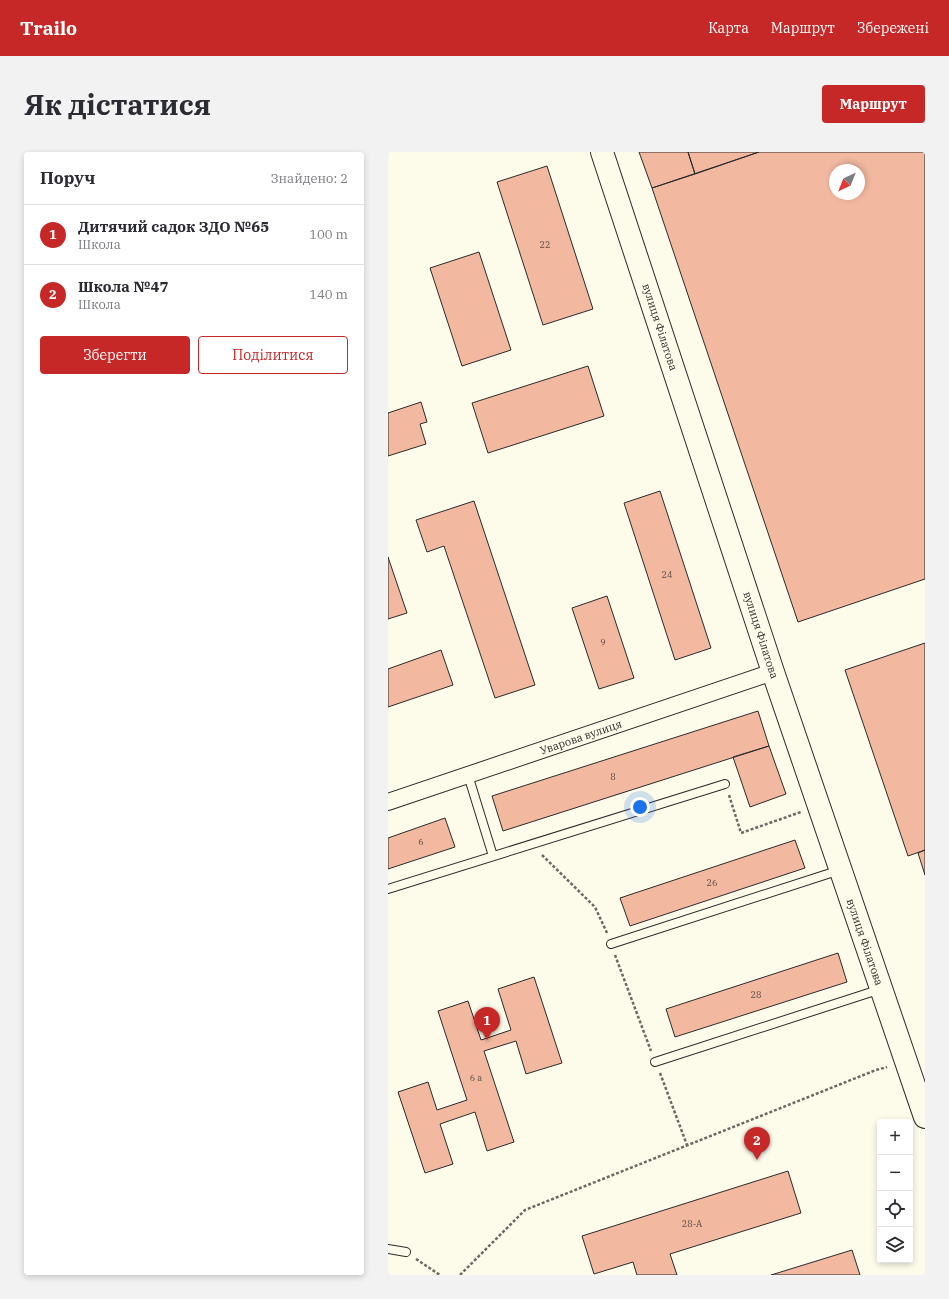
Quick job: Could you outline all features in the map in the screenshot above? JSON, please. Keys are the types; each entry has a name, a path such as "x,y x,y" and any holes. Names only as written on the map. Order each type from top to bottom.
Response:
{"street":[{"name":"вулиця Філатова","path":"602,152 773,672 925,1117"},
{"name":"Уварова вулиця","path":"388,802 773,672"}],"lane":[{"path":"468,775 494,856"},
{"path":"388,889 725,784"},
{"path":"611,944 841,870"},
{"path":"656,1062 881,989"},
{"path":"388,1249 406,1252"}],"path":[{"path":"725,784 741,834 819,805"},
{"path":"531,844 595,907 611,944 687,1145"},
{"path":"460,1275 524,1210 876,1070 906,1062"},
{"path":"406,1252 440,1275"}],"building":[{"path":"639,152 688,152 695,174 652,188"},
{"path":"688,152 759,152 695,174"},
{"path":"759,152 925,152 925,579 798,622 652,188"},
{"path":"547,166 593,309 543,325 497,182"},
{"path":"479,252 511,350 462,366 430,268"},
{"path":"588,366 604,416 488,453 472,403"},
{"path":"421,402 427,422 420,424 426,444 388,456 388,413"},
{"path":"660,491 711,648 675,660 624,503"},
{"path":"474,501 535,685 495,698 444,546 427,552 416,520"},
{"path":"388,557 407,613 388,619"},
{"path":"607,596 634,678 599,689 572,608"},
{"path":"925,643 925,850 908,856 845,670"},
{"path":"441,650 453,685 388,707 388,669"},
{"path":"758,711 769,746 503,831 492,796"},
{"path":"769,746 786,794 750,807 733,757"},
{"path":"445,818 455,847 388,869 388,838"},
{"path":"795,840 805,868 630,926 620,898"},
{"path":"925,850 925,875 918,853"},
{"path":"838,953 847,982 675,1037 666,1009"},
{"path":"534,977 562,1063 526,1074 516,1041 484,1051 514,1142 487,1151 475,1112 440,1124 453,1164 425,1173 398,1092 428,1082 437,1110 467,1100 438,1011 468,1001 481,1040 511,1030 498,989"},
{"path":"788,1171 801,1213 670,1254 677,1275 637,1275 633,1262 594,1274 582,1236"},
{"path":"852,1250 860,1275 771,1275"}],"place":[{"name":"Дитячий садок ЗДО №65","path":"487,1040"},
{"name":"Школа №47","path":"757,1160"}]}
